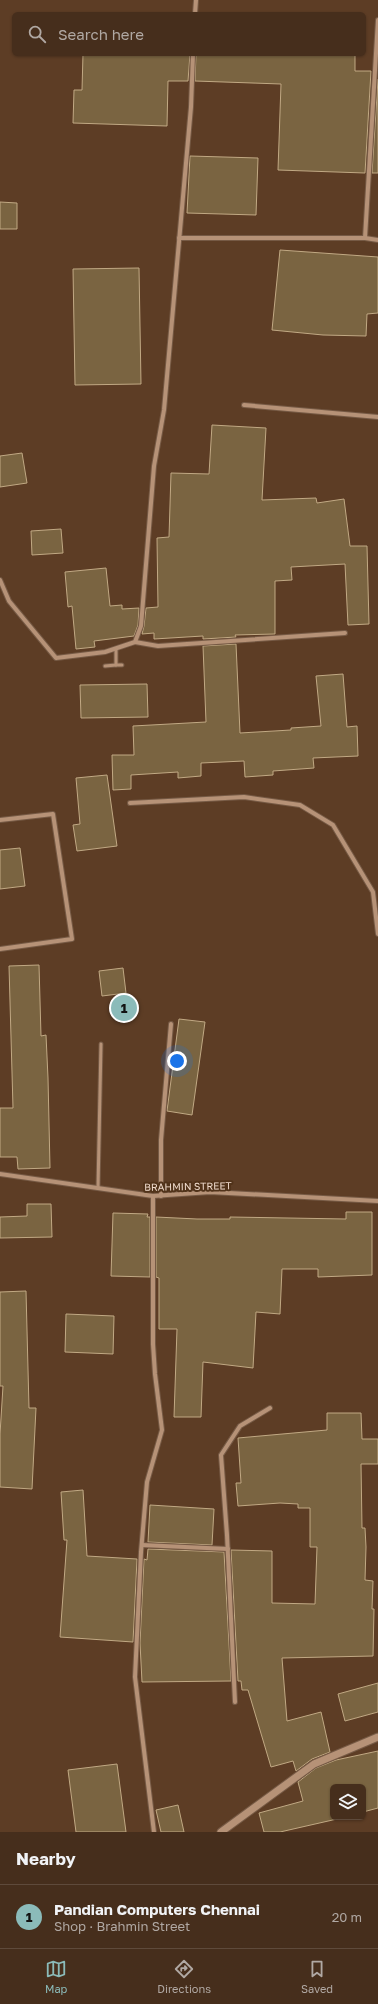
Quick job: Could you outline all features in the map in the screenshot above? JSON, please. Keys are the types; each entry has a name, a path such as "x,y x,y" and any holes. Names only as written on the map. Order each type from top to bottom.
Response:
{"street":[{"path":"195,12 196,0"},
{"path":"366,238 378,20"},
{"path":"135,642 141,626 154,466 164,410 191,107 193,56"},
{"path":"179,238 366,238 378,240"},
{"path":"244,405 378,417"},
{"path":"0,580 9,601 56,658 116,650 135,642 165,646 345,633"},
{"path":"130,803 244,797 300,805 333,825 372,892 378,934"},
{"path":"0,820 53,814 72,938 0,949"},
{"path":"161,1196 161,1140 171,1024"},
{"name":"BRAHMIN STREET","path":"0,1174 153,1196 210,1192 378,1201"},
{"path":"153,1196 153,1344 162,1430 147,1482 135,1677 154,1832"},
{"path":"235,1702 228,1549 221,1455 240,1426 270,1408"},
{"path":"142,1545 228,1549"},
{"path":"221,1832 314,1764 378,1736"}],"lane":[{"path":"116,650 116,665"},
{"path":"105,666 122,665"},
{"path":"372,892 378,892"},
{"path":"98,1188 101,1044"}],"building":[{"path":"83,56 190,56 188,81 168,81 167,126 73,123 74,90 82,90"},
{"path":"196,56 355,56 355,71 371,71 365,173 278,170 281,84 195,81"},
{"path":"378,79 378,173 372,173"},
{"path":"190,156 258,158 256,215 187,213"},
{"path":"0,202 17,203 17,229 0,229"},
{"path":"280,250 378,257 378,313 367,314 366,336 323,335 272,330"},
{"path":"139,268 141,384 75,385 73,269"},
{"path":"212,425 266,428 262,500 316,498 317,503 344,499 350,546 367,546 369,624 348,625 345,564 291,567 292,580 275,581 275,634 235,635 236,637 203,639 203,636 154,639 154,633 142,634 146,608 158,607 157,538 169,537 171,473 209,474"},
{"path":"22,453 27,483 0,487 0,456"},
{"path":"61,529 63,553 32,555 31,531"},
{"path":"106,568 110,606 122,605 122,609 139,608 138,625 134,636 94,641 95,647 76,649 72,606 68,607 65,572"},
{"path":"236,644 240,733 291,730 291,728 321,726 316,676 343,674 347,727 357,726 358,756 313,758 314,768 273,771 273,775 245,777 244,761 201,763 201,776 178,778 178,772 131,775 131,789 113,790 112,755 134,755 133,726 206,722 203,646"},
{"path":"147,684 148,717 81,718 80,685"},
{"path":"107,775 117,846 77,851 73,825 80,824 76,778"},
{"path":"20,848 25,886 0,889 0,850"},
{"path":"39,965 41,1036 46,1035 50,1168 18,1169 17,1157 0,1157 0,1108 13,1108 9,966"},
{"path":"123,968 126,993 102,996 99,971"},
{"path":"179,1019 205,1022 192,1115 167,1111"},
{"path":"27,1204 51,1204 52,1237 0,1238 0,1217 27,1216"},
{"path":"346,1212 372,1212 372,1275 318,1277 318,1269 282,1269 280,1314 256,1312 253,1368 203,1362 201,1417 174,1417 177,1329 159,1329 159,1278 156,1277 156,1217 197,1219 230,1219 230,1217 346,1219"},
{"path":"113,1213 148,1214 147,1217 150,1217 150,1277 111,1276"},
{"path":"26,1291 29,1408 36,1408 32,1489 0,1487 0,1434 3,1386 0,1386 0,1292"},
{"path":"66,1314 114,1316 113,1354 65,1352"},
{"path":"327,1413 361,1413 362,1439 378,1439 378,1464 361,1464 362,1528 365,1528 366,1547 365,1580 373,1581 373,1656 282,1658 287,1721 321,1712 330,1752 312,1759 296,1771 293,1761 271,1767 248,1690 242,1690 241,1681 238,1681 231,1550 272,1551 272,1603 315,1604 317,1547 310,1547 310,1508 298,1508 298,1504 280,1503 238,1506 236,1483 241,1483 238,1438 327,1430"},
{"path":"83,1490 87,1556 137,1559 133,1642 60,1637 67,1540 64,1540 61,1492"},
{"path":"150,1505 214,1509 212,1545 148,1542"},
{"path":"148,1549 224,1552 231,1681 142,1682 140,1643 144,1559 147,1560"},
{"path":"378,1683 378,1712 345,1721 338,1694"},
{"path":"378,1751 378,1808 366,1811 366,1784 330,1784 330,1820 333,1820 280,1832 264,1832 259,1813 303,1801 298,1782 316,1768 336,1760"},
{"path":"117,1764 126,1832 76,1832 68,1770"},
{"path":"178,1805 184,1832 161,1832 156,1810"}],"place":[{"name":"Pandian Computers Chennai","path":"124,1008"}]}
